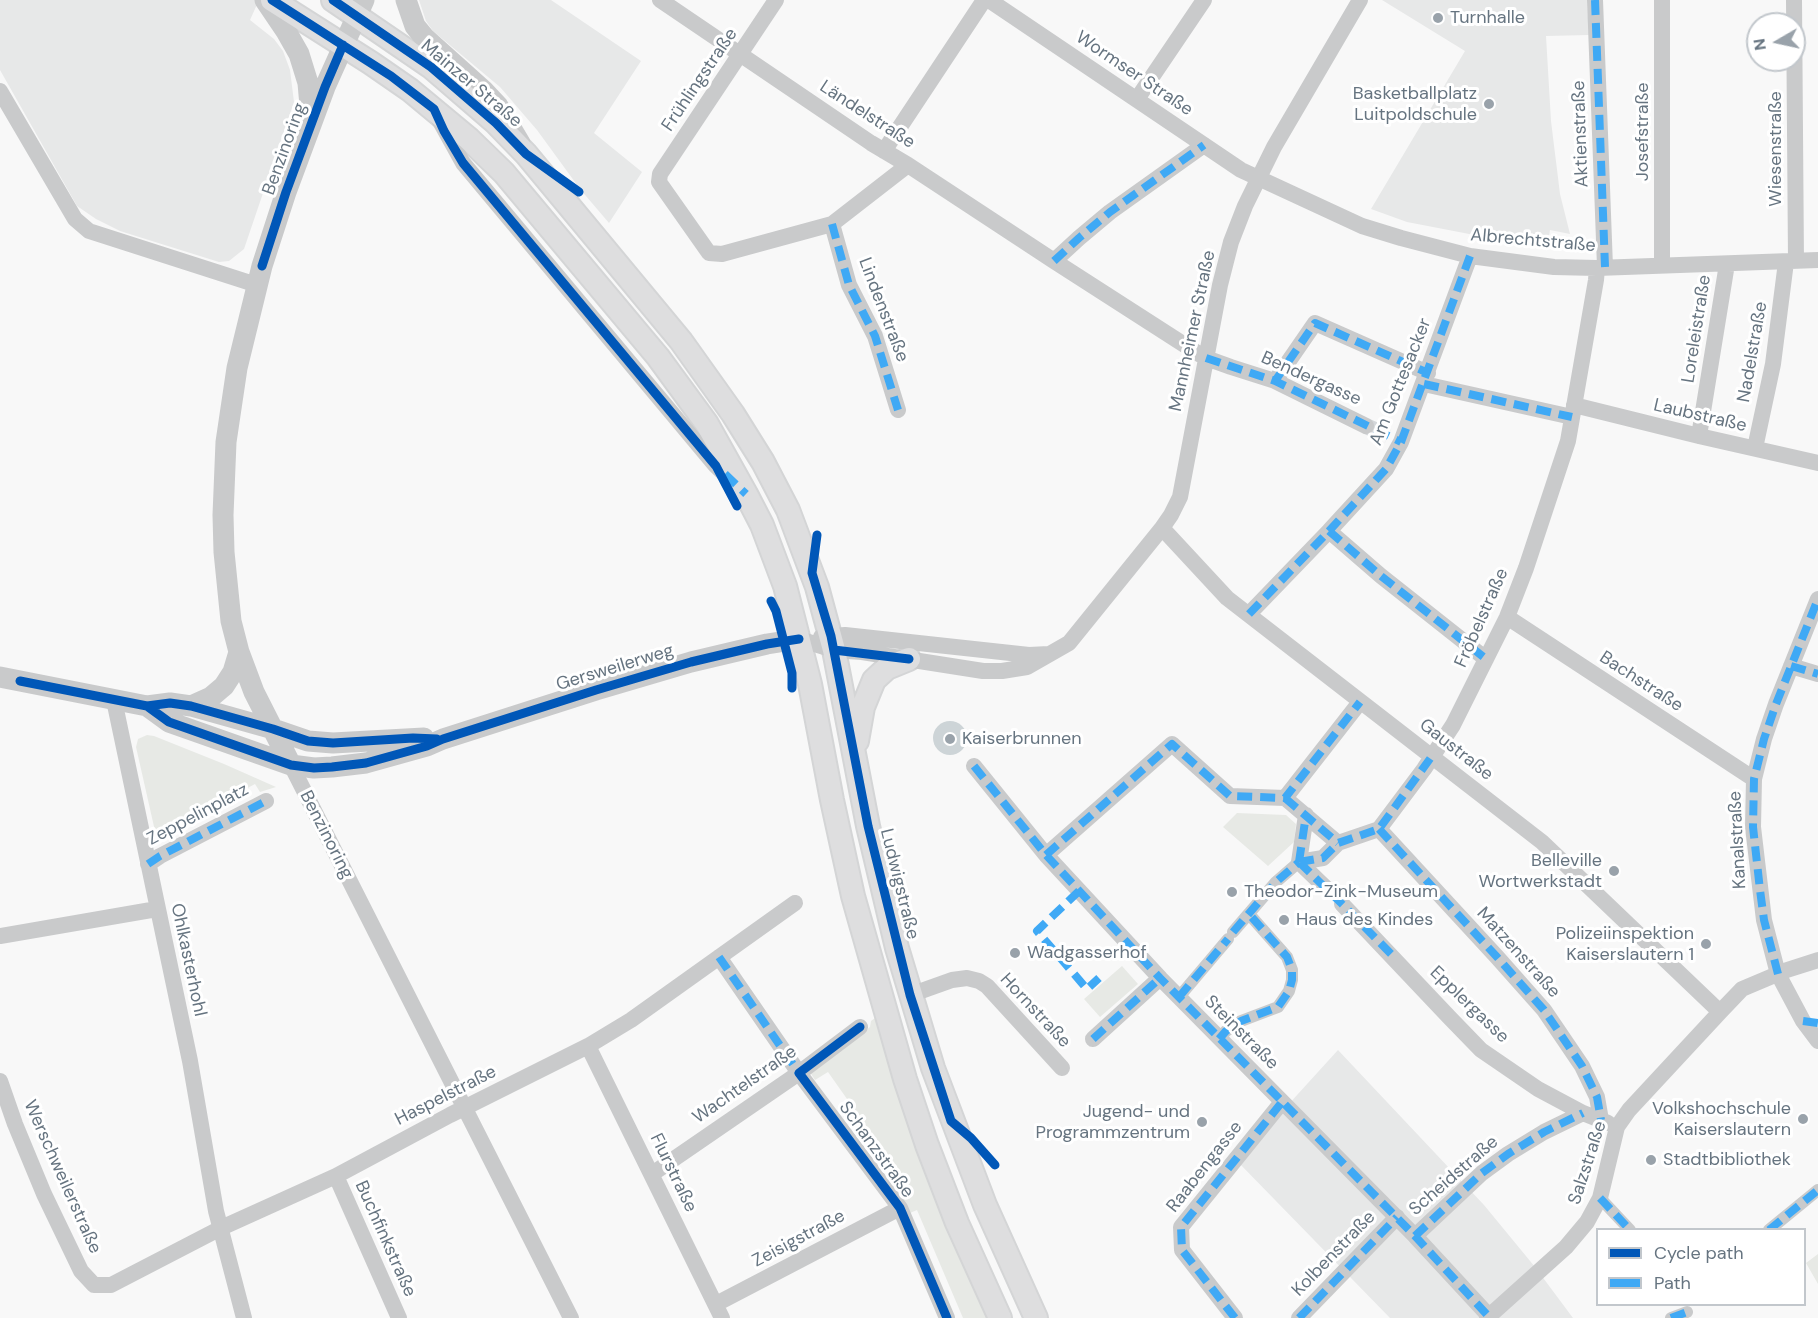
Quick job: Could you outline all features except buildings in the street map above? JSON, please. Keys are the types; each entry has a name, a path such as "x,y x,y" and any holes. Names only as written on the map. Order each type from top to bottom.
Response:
{"main road":[{"path":"272,0 391,76 469,139 504,173 658,357 707,424 747,494 762,525 785,586 810,684 853,896 882,1005 927,1145 957,1223 1000,1318"},
{"name":"Mainzer Straße","path":"333,0 361,8 496,123 526,154 681,341 733,414 763,462 788,510 812,573 832,643"},
{"name":"Ludwigstraße","path":"832,643 868,826 910,995 951,1120 985,1205 1036,1318"},
{"path":"854,758 867,692 874,680 887,668 909,659"}],"street":[{"path":"265,0 299,54 308,83 312,122"},
{"path":"406,0 415,26 498,106 526,154"},
{"name":"Ländelstraße","path":"660,0 884,151 1206,358"},
{"name":"Frühlingstraße","path":"776,0 660,174 659,182 709,253 722,254 832,224"},
{"path":"884,151 984,0"},
{"name":"Wormser Straße","path":"989,0 1241,170 1258,179"},
{"path":"1137,99 1204,0"},
{"name":"Mannheimer Straße","path":"832,643 909,659 983,671 1002,671 1027,667 1069,643 1162,528 1180,497 1220,285 1231,242 1245,206 1283,131 1360,0"},
{"name":"Aktienstraße","path":"1595,0 1601,268"},
{"name":"Josefstraße","path":"1662,0 1662,265"},
{"name":"Wiesenstraße","path":"1791,261 1794,0"},
{"name":"Benzinoring","path":"361,8 343,45 286,192 257,285 237,368 226,442 223,515 231,621 238,652 254,692 571,1318"},
{"path":"0,91 75,219 89,231 257,285"},
{"path":"1054,261 1110,213 1204,145"},
{"path":"832,224 908,165"},
{"name":"Albrechtstraße","path":"1258,179 1362,226 1470,256 1554,267 1601,268 1818,260"},
{"name":"Lindenstraße","path":"832,224 849,285 875,336 898,410"},
{"name":"Am Gottesacker","path":"1249,614 1386,469 1395,439 1426,379 1470,256"},
{"name":"Nadelstraße","path":"1755,448 1791,261"},
{"name":"Loreleistraße","path":"1699,436 1727,264"},
{"name":"Fröbelstraße","path":"1379,829 1453,725 1507,617 1526,568 1564,452 1596,280 1601,268"},
{"name":"Laubstraße","path":"1275,381 1315,322 1426,379 1818,463"},
{"name":"Bendergasse","path":"1206,358 1275,381 1366,426"},
{"name":"Gaustraße","path":"1162,528 1227,598 1542,842 1720,1012"},
{"path":"1329,531 1381,576 1486,659"},
{"name":"Kanalstraße","path":"1818,599 1764,739 1754,779 1753,827 1764,920 1778,974 1811,1022 1818,1041"},
{"name":"Bachstraße","path":"1507,617 1754,779"},
{"path":"832,643 845,635 1029,655 1053,654"},
{"name":"Gersweilerweg","path":"147,705 168,722 291,765 314,768 366,763 427,746 596,690 691,662 799,639 832,643"},
{"path":"190,706 211,697 224,686 233,672 238,652"},
{"path":"1791,666 1818,674"},
{"name":"Gersweilerweg","path":"0,677 114,700 147,705 170,703 190,706 308,741 333,743 413,738 443,739"},
{"name":"Ohlkasterhohl","path":"114,700 190,1061 216,1211 244,1318"},
{"path":"1285,798 1360,702"},
{"path":"1046,855 1172,744 1230,796 1285,798 1338,843"},
{"name":"Steinstraße","path":"974,766 1046,855 1160,978 1397,1217 1488,1318"},
{"name":"Zeppelinplatz","path":"148,864 266,801"},
{"path":"1299,862 1306,815"},
{"path":"1179,997 1276,882 1299,862 1323,858 1338,843 1379,829"},
{"name":"Matzenstraße","path":"1379,829 1544,1010 1582,1066 1597,1097 1601,1120"},
{"path":"1299,862 1329,891"},
{"name":"Haspelstraße","path":"94,1285 111,1285 221,1228 336,1176 588,1046 632,1020 795,903"},
{"name":"Epplergasse","path":"1342,904 1481,1050 1538,1089 1583,1113 1617,1126"},
{"path":"0,936 157,909"},
{"path":"1220,1039 1226,1031 1241,1021 1278,1007 1289,991 1292,980 1292,970 1287,957 1249,914"},
{"name":"Schanzstraße","path":"719,957 799,1073 900,1208 947,1318"},
{"name":"Salzstraße","path":"1488,1318 1566,1247 1587,1222 1600,1198 1617,1126 1629,1110 1742,989 1818,960"},
{"name":"Hornstraße","path":"910,995 952,980 967,978 979,981 987,986 1062,1068"},
{"name":"Hornstraße","path":"1093,1039 1160,978"},
{"name":"Wachtelstraße","path":"651,1173 799,1073 860,1027"},
{"name":"Flurstraße","path":"588,1046 719,1311"},
{"name":"Werschweilerstraße","path":"0,1081 44,1194 81,1271 94,1285"},
{"name":"Raabengasse","path":"1235,1318 1182,1250 1181,1227 1282,1102"},
{"name":"Scheidstraße","path":"1415,1236 1482,1173 1544,1132 1583,1113"},
{"name":"Buchfinkstraße","path":"336,1176 399,1318"},
{"path":"1772,1228 1818,1191"},
{"path":"1600,1198 1628,1228"},
{"name":"Zeisigstraße","path":"719,1311 900,1208"},
{"name":"Kolbenstraße","path":"1299,1318 1397,1217"},
{"path":"1671,1318 1687,1311"}],"shaded area":[{"path":"0,0 259,0 250,20 274,39 283,51 290,70 294,102 244,249 229,261 219,262 120,231 77,206 0,70"},
{"path":"419,0 551,0 641,61 594,133 642,172 609,223 580,189 537,130 500,87 433,31 426,21"},
{"path":"1382,0 1587,0 1589,35 1546,36 1551,121 1560,194 1570,234 1550,230 1547,249 1407,222 1371,209 1465,51"},
{"name":"Kaiserbrunnen","path":"950,721 962,726 967,738 962,750 950,755 938,750 933,738 938,726"},
{"path":"147,735 224,764 276,787 260,792 255,784 160,835 155,831 136,747 138,739"},
{"path":"1237,813 1286,815 1296,824 1294,842 1268,866 1223,827"},
{"path":"1122,966 1138,984 1100,1017 1084,999"},
{"path":"875,1018 896,1087 989,1318 963,1318 917,1210 910,1213 897,1192 907,1184 828,1072 815,1080 808,1069 864,1032"},
{"path":"1338,1050 1484,1205 1573,1318 1390,1318 1237,1161"},
{"path":"1818,1254 1818,1284 1806,1263"}],"tunnel":[{"path":"1366,426 1388,436"}],"marked path":[{"path":"1595,0 1605,267"},
{"path":"1054,261 1110,212 1204,145"},
{"path":"832,224 849,285 875,336 898,410"},
{"path":"1249,614 1386,469 1401,442 1470,256"},
{"path":"1275,381 1315,323 1428,373"},
{"path":"1206,358 1275,381 1401,442"},
{"path":"1424,384 1572,417"},
{"path":"725,474 746,494"},
{"path":"1329,531 1381,576 1486,659"},
{"path":"1778,974 1764,920 1760,890 1753,827 1754,779 1776,704 1818,599"},
{"path":"1791,666 1818,674"},
{"path":"1046,855 1172,744 1230,796 1285,798 1360,702"},
{"path":"1299,862 1323,858 1338,843 1379,829 1432,756"},
{"path":"974,766 1046,855 1160,978 1415,1236 1490,1318"},
{"path":"1285,798 1338,843"},
{"path":"148,864 266,801"},
{"path":"1299,862 1306,815"},
{"path":"1379,829 1544,1010 1582,1066 1597,1097 1601,1120"},
{"path":"1299,862 1396,959"},
{"path":"1233,932 1276,882 1299,862"},
{"path":"1079,891 1037,931 1087,989 1099,978"},
{"path":"1219,1039 1241,1021 1278,1007 1289,991 1292,980 1292,970 1287,957 1249,914"},
{"path":"1179,997 1228,939"},
{"path":"719,957 801,1076"},
{"path":"1093,1039 1160,978"},
{"path":"1803,1021 1818,1023"},
{"path":"1235,1318 1182,1250 1181,1227 1282,1102"},
{"path":"1415,1236 1482,1173 1544,1132 1583,1113"},
{"path":"1771,1228 1818,1190"},
{"path":"1600,1198 1628,1228"},
{"path":"1299,1318 1397,1217"},
{"path":"1671,1318 1687,1312"}],"cycle path":[{"path":"272,0 391,76 434,109 463,163 716,466 737,506"},
{"path":"333,0 431,67 496,123 526,154 579,192"},
{"path":"262,266 286,192 343,45"},
{"path":"817,535 812,573 831,636 868,826 910,995 951,1121 971,1138 995,1165"},
{"path":"771,601 776,611 792,673 792,688"},
{"path":"147,706 169,722 291,765 314,768 332,767 366,763 427,746 596,690 691,662 799,639"},
{"path":"834,650 909,659"},
{"path":"20,681 147,706 170,703 191,706 308,741 333,743 413,738 437,739"},
{"path":"860,1027 799,1073 900,1208 947,1318"}],"place":[{"name":"Turnhalle","path":"1438,18"},
{"name":"Basketballplatz Luitpoldschule","path":"1489,104"},
{"name":"Kaiserbrunnen","path":"950,739"},
{"name":"Belleville Wortwerkstadt","path":"1614,871"},
{"name":"Theodor-Zink-Museum","path":"1232,892"},
{"name":"Haus des Kindes","path":"1284,920"},
{"name":"Polizeiinspektion Kaiserslautern 1","path":"1706,944"},
{"name":"Wadgasserhof","path":"1015,953"},
{"name":"Volkshochschule Kaiserslautern","path":"1803,1119"},
{"name":"Jugend- und Programmzentrum","path":"1202,1122"},
{"name":"Stadtbibliothek","path":"1651,1160"}]}
